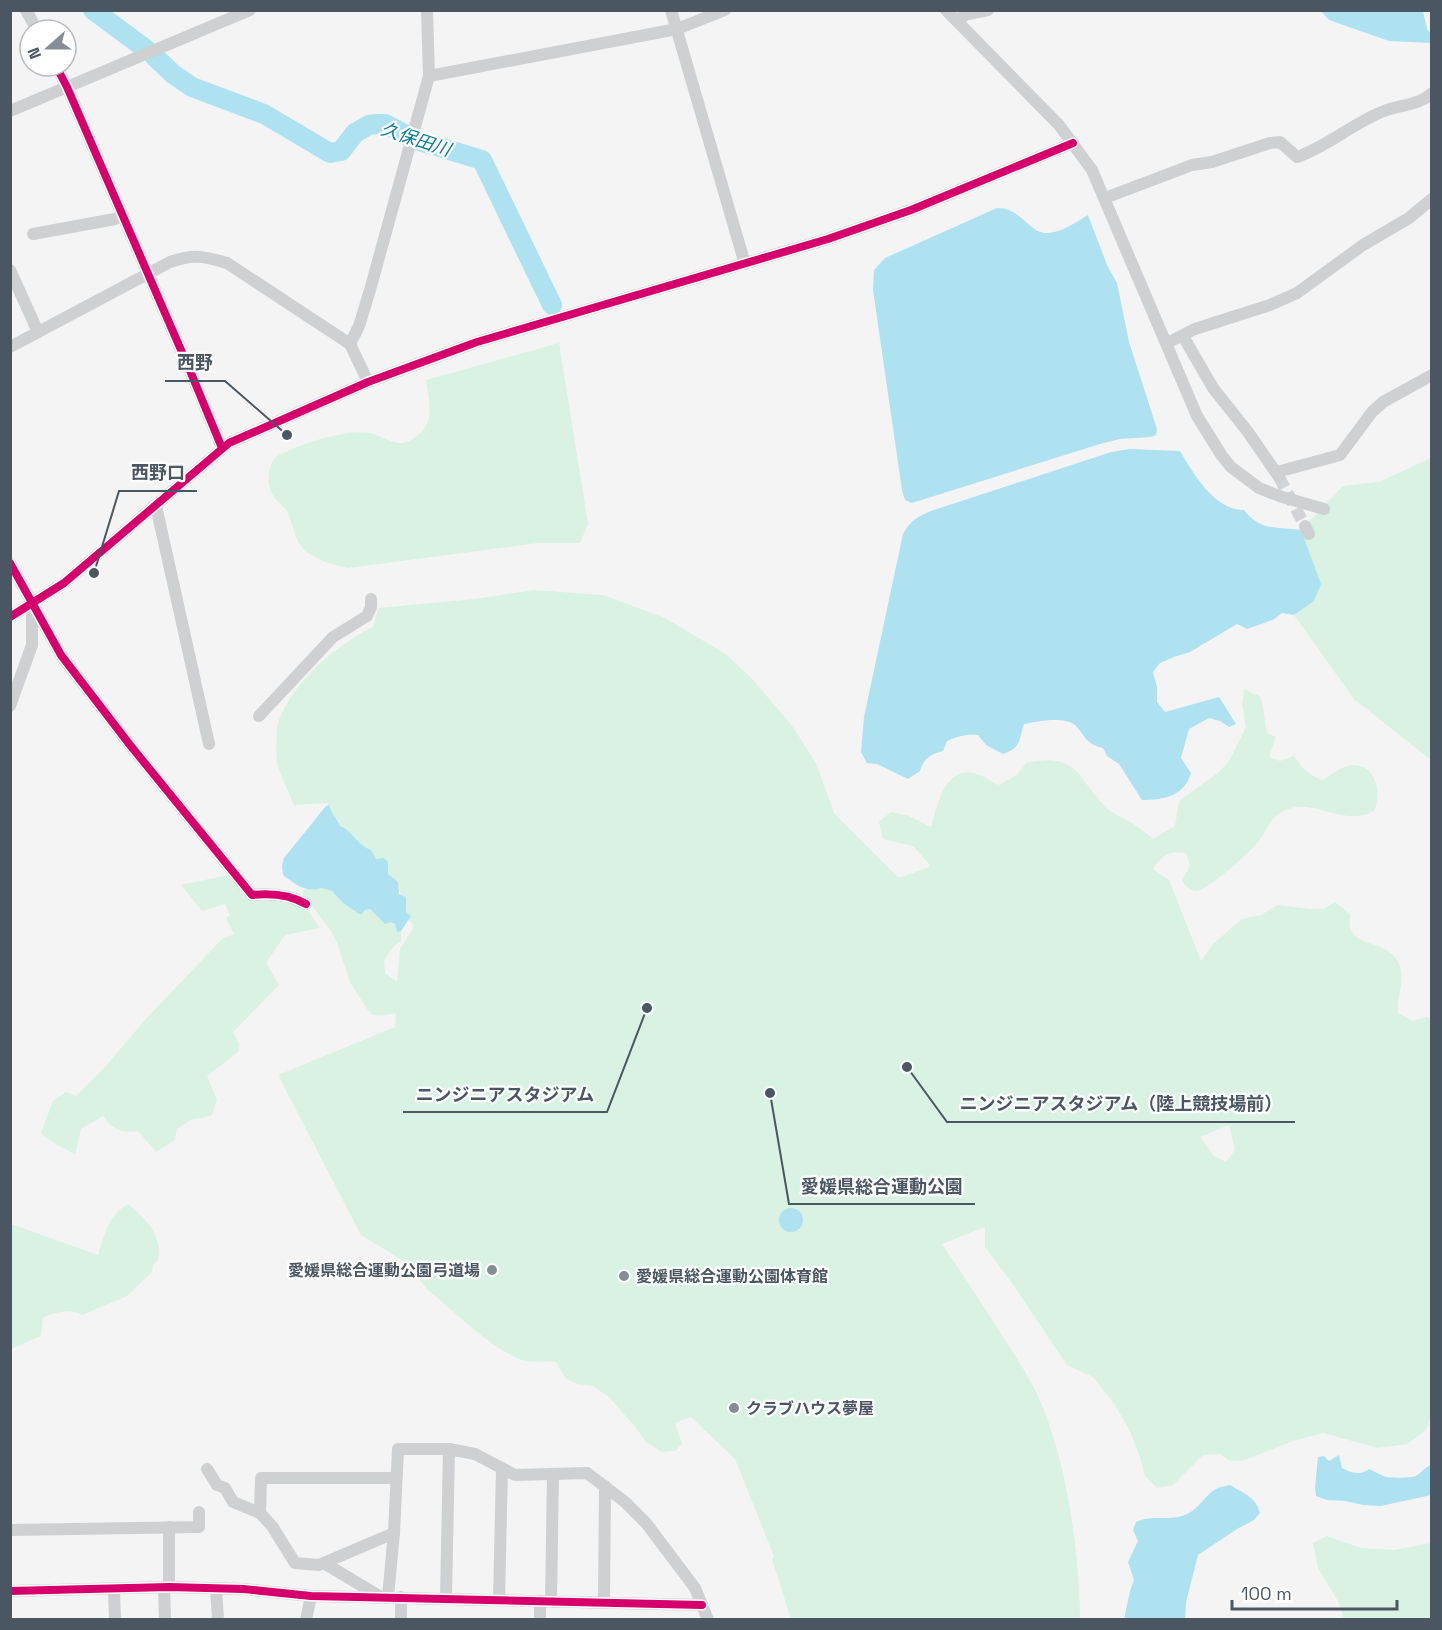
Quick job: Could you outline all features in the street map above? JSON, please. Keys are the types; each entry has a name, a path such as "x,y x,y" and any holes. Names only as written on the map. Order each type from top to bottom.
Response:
{"street":[{"path":"10,111 249,10"},
{"path":"350,344 362,317 429,76 427,10"},
{"path":"671,10 745,264"},
{"path":"429,76 677,29 725,10"},
{"path":"946,10 964,15 987,10"},
{"path":"964,15 1059,125 1092,170 1197,416 1214,445 1231,467 1259,488 1324,509"},
{"path":"63,78 191,373 226,446"},
{"path":"1105,198 1192,165 1212,162 1270,143 1280,142 1297,157 1316,150 1381,112 1418,102 1427,98 1431,93"},
{"path":"10,617 64,583 226,446 368,382 477,342 828,240 911,210 1073,143"},
{"path":"1167,343 1195,330 1270,305 1296,293 1363,245 1409,218 1431,198"},
{"path":"33,234 115,219 123,215"},
{"path":"10,347 148,273 188,256 207,256 226,263 350,344 368,382"},
{"path":"10,270 38,332"},
{"path":"1183,336 1213,388 1278,474 1340,455 1372,412 1383,402 1431,375"},
{"path":"156,506 209,744"},
{"path":"10,563 61,655 130,745 252,895 269,893 295,898 306,904"},
{"path":"259,716 333,638 367,616 371,607 371,599"},
{"path":"10,706 32,645 32,604"},
{"path":"401,1620 390,1597 398,1449 448,1449 475,1454 515,1475 587,1473 646,1523 695,1588 708,1620"},
{"path":"446,1598 448,1449"},
{"path":"207,1468 217,1485 225,1488 233,1502 260,1513 272,1526 295,1563 319,1565 394,1533"},
{"path":"499,1600 502,1468"},
{"path":"540,1620 546,1601 553,1474"},
{"path":"260,1513 261,1478 396,1478"},
{"path":"604,1486 604,1602"},
{"path":"10,1530 199,1527 200,1512"},
{"path":"165,1620 169,1527"},
{"path":"324,1563 390,1597"},
{"path":"10,1591 216,1588 311,1596 702,1605"},
{"path":"216,1588 218,1620"},
{"path":"114,1589 115,1620"},
{"path":"306,1620 311,1596"}],"green space":[{"path":"559,343 588,524 580,543 538,543 348,568 322,560 303,549 287,511 271,493 269,471 276,457 308,443 348,433 370,433 393,442 407,442 427,424 430,410 426,380"},
{"path":"1431,458 1431,760 1354,699 1294,615 1314,601 1301,530 1343,486 1379,482"},
{"path":"533,590 603,595 665,618 727,655 753,680 793,727 816,763 834,813 899,878 930,865 913,846 883,839 879,822 891,812 909,816 931,827 943,790 955,776 973,773 999,785 1017,775 1026,763 1057,761 1067,764 1082,777 1110,810 1153,839 1175,826 1179,801 1219,772 1229,761 1246,727 1242,704 1244,689 1261,697 1267,733 1276,737 1269,757 1280,761 1294,756 1306,771 1323,780 1348,766 1357,765 1365,768 1377,787 1377,804 1374,811 1349,816 1303,807 1292,808 1280,813 1247,853 1219,878 1197,891 1187,887 1182,881 1190,865 1186,853 1176,852 1167,855 1159,860 1153,869 1169,880 1201,961 1213,944 1242,919 1261,915 1277,905 1323,909 1335,902 1350,914 1353,934 1387,951 1398,962 1402,975 1398,1013 1412,1021 1431,1018 1432,1415 1426,1430 1407,1444 1378,1448 1323,1433 1293,1441 1242,1461 1230,1461 1220,1454 1203,1455 1173,1485 1157,1488 1145,1476 1129,1429 1113,1402 1093,1377 1067,1365 985,1247 985,1227 942,1244 1021,1365 1035,1390 1052,1432 1070,1512 1077,1567 1080,1619 791,1619 772,1559 774,1556 735,1459 691,1417 675,1423 682,1444 675,1451 662,1452 646,1442 609,1397 593,1386 577,1384 566,1379 556,1362 533,1362 519,1359 495,1346 428,1290 419,1279 415,1268 361,1235 278,1075 395,1027 396,1013 373,1015 367,1009 350,982 331,931 305,898 303,890 321,888 332,891 343,903 361,915 365,910 370,909 385,924 391,922 395,924 397,931 401,931 401,942 395,945 384,960 385,973 397,982 400,949 414,926 409,920 410,916 406,912 397,886 388,874 388,862 384,858 376,860 371,850 340,826 332,815 328,803 294,805 277,762 279,720 295,692 318,666 345,644 373,627 378,608 475,599","holes":["1229,1125 1235,1150 1226,1162 1214,1156 1200,1137"]},
{"path":"228,875 248,898 294,901 309,912 320,928 285,935 266,963 279,985 233,1032 239,1044 238,1052 207,1076 217,1100 212,1115 192,1119 177,1129 175,1140 156,1152 138,1131 118,1130 103,1116 81,1129 75,1155 49,1140 41,1133 53,1101 66,1092 76,1096 222,939 234,934 226,918 230,915 225,904 202,911 181,885"},
{"path":"128,1204 147,1222 158,1243 158,1260 153,1265 152,1272 127,1296 82,1315 62,1312 43,1318 41,1336 11,1349 11,1224 98,1255 111,1220"},
{"path":"1327,1536 1361,1548 1394,1550 1431,1543 1431,1619 1344,1619 1338,1601 1318,1568 1313,1543"}],"water":[{"path":"1321,11 1423,11 1427,29 1431,34 1431,43 1389,41 1329,20"},
{"path":"997,208 1013,212 1036,230 1048,233 1064,229 1088,215 1107,265 1117,283 1129,342 1157,429 1156,435 1100,444 912,503 905,500 902,490 873,290 874,270 885,258"},
{"path":"1130,449 1180,451 1206,489 1223,504 1244,510 1256,522 1263,525 1301,530 1321,584 1314,601 1294,615 1282,613 1273,620 1247,629 1237,624 1190,652 1160,663 1153,672 1157,687 1157,702 1165,712 1219,697 1236,724 1229,727 1209,718 1189,729 1181,758 1191,773 1184,787 1166,798 1142,800 1119,764 1107,756 1103,748 1089,742 1075,725 1057,720 1024,724 1016,746 1003,754 986,745 978,735 951,739 947,741 943,751 928,757 920,771 908,779 877,764 867,763 861,752 864,717 903,534 908,526 918,517 931,511 1111,452"},
{"path":"329,805 340,826 371,850 376,859 384,858 388,862 388,874 398,882 399,894 406,897 406,912 411,916 401,931 397,932 395,924 391,922 385,924 370,909 365,910 361,915 343,903 332,891 321,888 306,889 283,875 284,858"},
{"path":"791,1208 800,1211 803,1220 800,1229 791,1232 782,1229 779,1220 782,1211"},
{"path":"1339,1455 1342,1468 1346,1470 1359,1473 1369,1469 1382,1476 1390,1477 1414,1477 1431,1465 1431,1495 1381,1506 1327,1500 1316,1496 1318,1457 1324,1456 1329,1461"},
{"path":"1230,1485 1252,1499 1260,1513 1254,1520 1198,1555 1186,1602 1185,1619 1124,1619 1134,1580 1128,1562 1138,1541 1133,1530 1136,1522 1148,1518 1174,1518 1187,1514 1212,1492"}],"waterway":[{"name":"久保田川","path":"93,10 147,50"},
{"name":"久保田川","path":"154,56 173,74 192,87 264,114 330,153 341,151 355,133 369,125 385,124 416,140 482,160 552,305"}],"tunnel":[{"path":"1279,477 1305,526"}],"cycle path":[{"path":"62,78 222,448"},
{"path":"10,617 64,583 229,443 368,382 477,342 828,239 911,210 1073,143"},
{"path":"10,563 61,655 130,745 252,895 280,895 306,904"},
{"path":"10,1591 169,1587 243,1589 311,1596 702,1605"}],"place":[{"name":"西野","path":"287,435"},
{"name":"西野口","path":"94,573"},
{"name":"ニンジニアスタジアム","path":"647,1008"},
{"name":"ニンジニアスタジアム（陸上競技場前）","path":"907,1067"},
{"name":"愛媛県総合運動公園","path":"770,1093"},
{"name":"愛媛県総合運動公園弓道場","path":"492,1270"},
{"name":"愛媛県総合運動公園体育館","path":"624,1276"},
{"name":"クラブハウス夢屋","path":"734,1408"}]}
